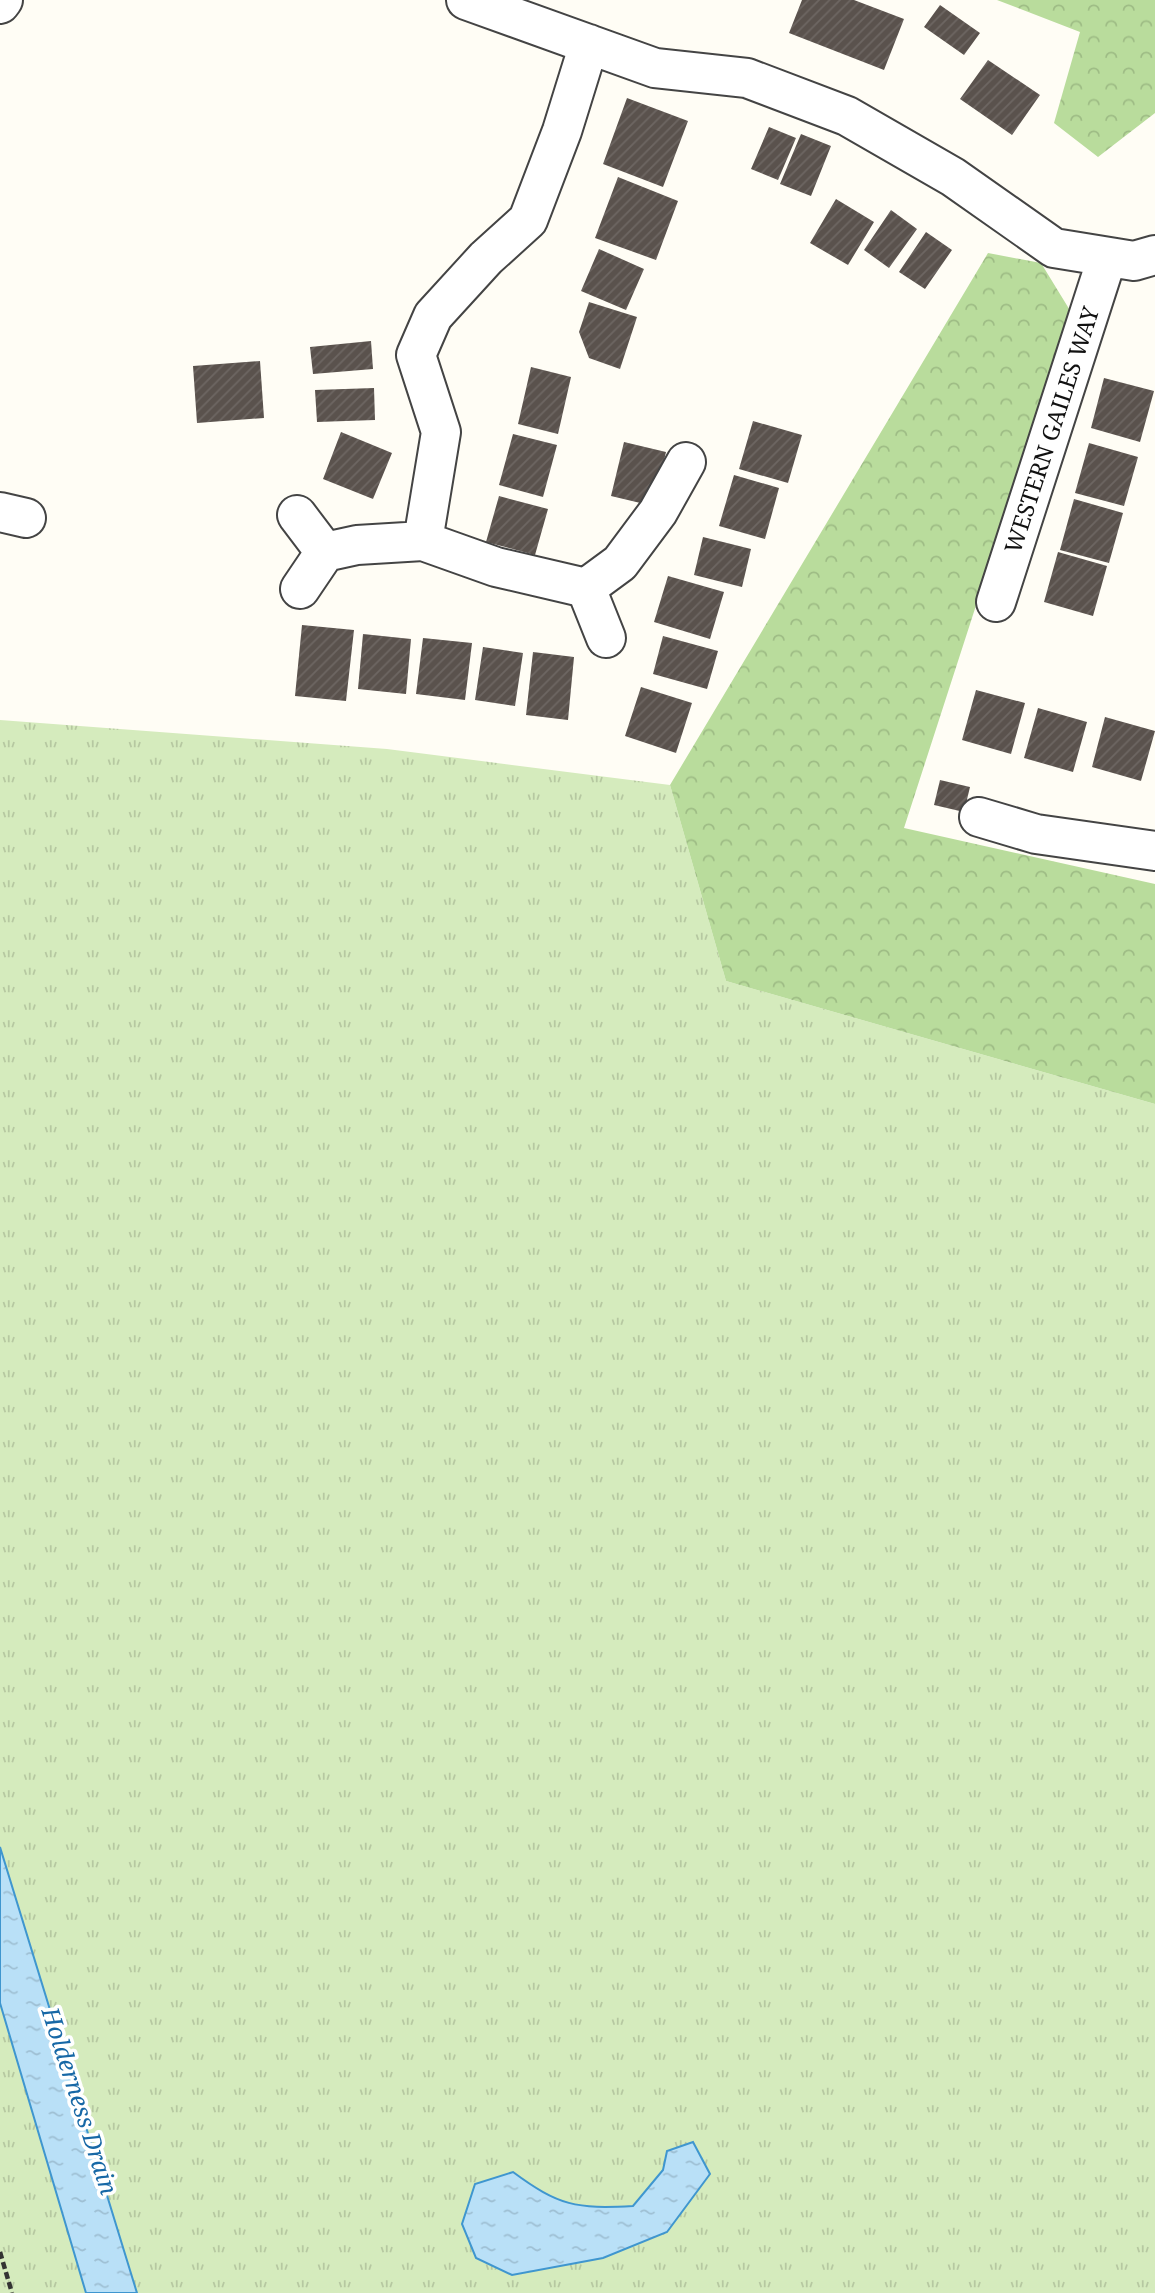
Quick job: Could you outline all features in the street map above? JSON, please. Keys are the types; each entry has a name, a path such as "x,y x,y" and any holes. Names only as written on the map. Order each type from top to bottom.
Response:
{"street":[{"path":"466,0 655,68 747,78 847,116 953,177 1054,248 1134,261 1155,255"},
{"path":"423,541 441,432 416,355 433,316 486,258 528,220 562,131 589,44"},
{"name":"WESTERN GAILES WAY","path":"996,602 1107,258"},
{"path":"300,589 325,552 357,545 423,541 496,567 586,588 620,563 657,512 686,462"},
{"path":"297,515 325,552"},
{"path":"586,588 606,638"},
{"path":"979,817 1036,834 1155,851"}],"path":[{"path":"0,2252 12,2293"}],"green space":[{"path":"997,0 1155,0 1155,113 1098,157 1054,123 1080,32"},
{"path":"988,253 1041,263 1071,312 904,828 1155,884 1155,1104 726,981 670,785"},
{"path":"0,720 387,749 670,785 726,981 1155,1104 1155,2293 137,2293 0,1847"},
{"path":"0,2003 86,2293 0,2293"}],"water":[{"path":"0,1847 137,2293 86,2293 0,2003"},
{"path":"693,2142 710,2174 667,2232 603,2258 512,2275 476,2258 462,2224 475,2184 513,2172 543,2192 569,2203 597,2207 633,2206 663,2170 667,2151"}],"building":[{"path":"802,0 854,0 904,19 884,70 789,33"},
{"path":"940,5 980,33 964,55 924,27"},
{"path":"988,60 1040,95 1012,135 960,99"},
{"path":"627,98 688,121 663,187 603,164"},
{"path":"769,127 796,138 778,180 751,169"},
{"path":"801,134 831,146 811,196 780,184"},
{"path":"618,177 678,201 656,260 595,238"},
{"path":"836,199 874,222 848,265 810,243"},
{"path":"891,210 917,229 889,268 864,250"},
{"path":"926,232 952,250 925,289 899,272"},
{"path":"599,249 644,269 626,310 581,291"},
{"path":"589,302 637,317 620,369 589,358 579,332"},
{"path":"371,341 373,369 313,374 310,347"},
{"path":"260,361 264,418 197,423 193,366"},
{"path":"531,367 571,377 558,434 518,424"},
{"path":"1104,378 1154,391 1140,442 1091,428"},
{"path":"374,388 375,420 317,422 315,390"},
{"path":"753,421 802,435 788,483 739,469"},
{"path":"341,432 392,453 373,499 323,479"},
{"path":"513,434 557,445 543,497 499,485"},
{"path":"624,442 666,452 653,506 611,496"},
{"path":"1089,443 1138,457 1124,506 1075,493"},
{"path":"734,475 779,488 765,539 719,526"},
{"path":"499,496 548,509 535,555 486,542"},
{"path":"1074,499 1123,513 1109,563 1060,550"},
{"path":"703,537 751,549 742,587 694,575"},
{"path":"1058,552 1107,566 1093,616 1044,602"},
{"path":"668,576 724,592 710,639 654,622"},
{"path":"302,625 354,630 346,701 295,696"},
{"path":"363,634 411,639 406,694 358,689"},
{"path":"663,636 718,651 707,689 653,674"},
{"path":"423,638 472,643 465,700 416,694"},
{"path":"483,647 523,653 515,706 475,700"},
{"path":"533,652 574,657 568,720 526,715"},
{"path":"641,687 692,703 676,753 625,736"},
{"path":"976,690 1025,703 1011,754 962,740"},
{"path":"1038,708 1087,722 1073,772 1024,758"},
{"path":"1105,717 1155,731 1141,781 1092,767"},
{"path":"940,780 970,787 964,812 934,805"}],"water label":[{"name":"Holderness Drain","path":"79,2101"}]}
